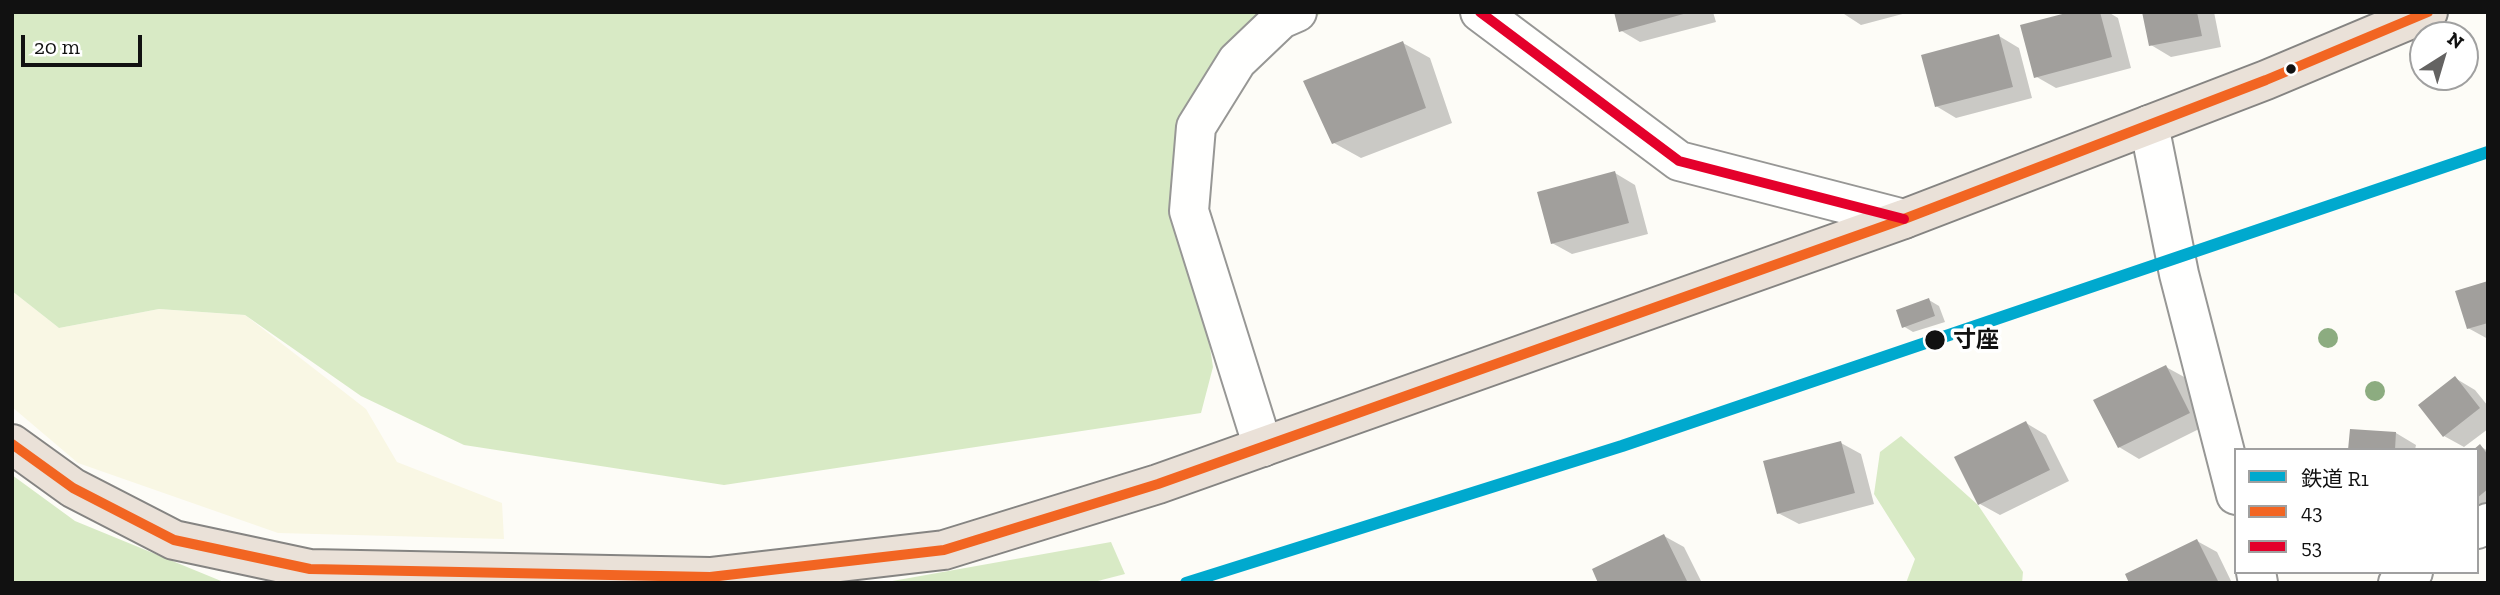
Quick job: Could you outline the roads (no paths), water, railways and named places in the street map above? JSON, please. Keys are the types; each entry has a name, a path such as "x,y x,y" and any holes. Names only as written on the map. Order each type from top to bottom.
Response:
{"highway":[{"path":"12,444 73,488 174,540 310,569 710,577 944,550 1158,484 1904,219 2149,125 2428,12"}],"street":[{"path":"1263,447 1189,211 1196,127 1237,61 1281,19 1297,12"},
{"path":"1480,12 1679,161 1904,219"},
{"path":"2149,125 2179,274 2234,487"}],"rail line":[{"name":"R1","path":"1186,583 1622,446 2488,152"}],"place":[{"name":"寸座","path":"1935,340"}]}
